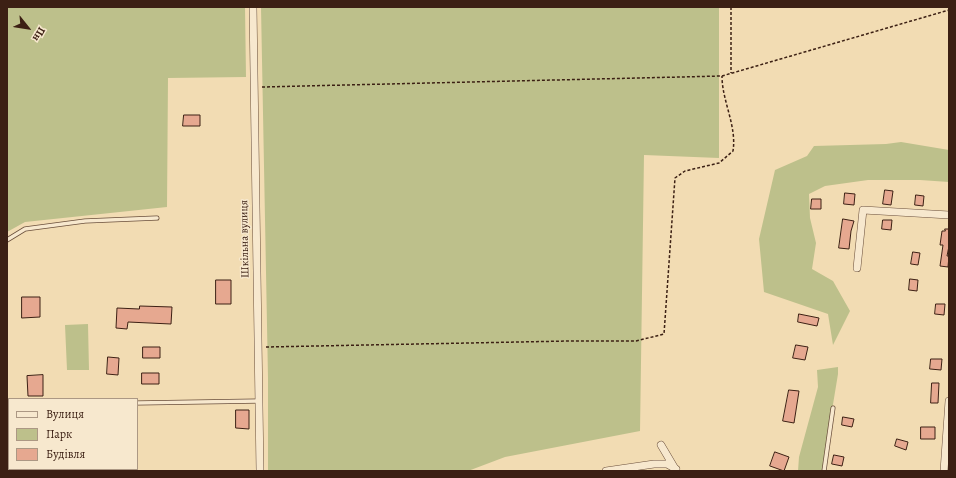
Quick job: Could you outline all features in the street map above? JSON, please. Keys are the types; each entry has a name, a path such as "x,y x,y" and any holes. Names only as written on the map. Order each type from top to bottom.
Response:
{"street":[{"name":"Шкільна вулиця","path":"253,7 260,471"},
{"path":"856,268 863,210 949,215"},
{"path":"944,471 949,401"},
{"path":"661,446 676,470"},
{"path":"606,471 654,464 668,464 676,470"}],"lane":[{"path":"7,240 25,229 85,221 156,218"},
{"path":"138,403 259,400"},
{"path":"824,471 833,408"}],"path":[{"path":"731,7 731,73"},
{"path":"254,87 722,76 949,10"},
{"path":"258,347 569,340 636,341 664,334 675,178 685,172 719,163 733,151 735,140 722,86 722,76"}],"green space":[{"path":"7,7 245,7 246,77 168,78 167,207 25,222 7,232"},
{"path":"261,7 719,7 719,158 644,155 640,431 505,457 468,471 268,471 268,378"},
{"path":"901,142 949,150 949,182 920,180 868,180 825,186 809,194 810,218 816,243 812,269 833,281 850,311 833,345 828,314 764,292 759,239 775,170 807,156 814,146 886,144"},
{"path":"88,324 89,370 67,370 65,325"},
{"path":"838,367 822,471 798,471 799,457 818,387 817,370"}],"building":[{"path":"184,115 200,115 200,126 183,126"},
{"path":"885,190 893,191 891,205 883,204"},
{"path":"845,193 855,194 854,205 844,204"},
{"path":"916,195 924,196 923,206 915,205"},
{"path":"812,199 821,199 821,209 811,209"},
{"path":"843,219 854,221 849,249 839,248"},
{"path":"883,220 892,220 891,230 882,229"},
{"path":"945,229 949,229 949,246 947,256 949,256 948,267 940,266 943,245 940,245 942,231 945,231"},
{"path":"913,252 920,253 918,265 911,264"},
{"path":"910,279 918,280 917,291 909,290"},
{"path":"216,280 231,280 231,304 216,304"},
{"path":"22,297 40,297 40,317 22,318"},
{"path":"936,304 945,304 944,315 935,314"},
{"path":"140,306 172,307 171,324 128,322 127,329 116,328 117,308 139,309"},
{"path":"799,314 819,318 817,326 798,322"},
{"path":"796,345 808,347 805,360 793,358"},
{"path":"143,347 160,347 160,358 143,358"},
{"path":"108,357 119,358 118,375 107,374"},
{"path":"931,359 942,359 941,370 930,369"},
{"path":"142,373 159,373 159,384 142,384"},
{"path":"43,375 43,396 28,396 27,376"},
{"path":"932,383 939,383 938,403 931,403"},
{"path":"789,390 799,391 794,423 783,421"},
{"path":"236,410 249,410 249,429 236,428"},
{"path":"843,417 854,419 852,427 842,425"},
{"path":"921,427 935,427 935,439 921,439"},
{"path":"897,439 908,442 906,450 895,446"},
{"path":"775,452 789,457 784,471 770,466"},
{"path":"834,455 844,457 842,466 832,464"}]}
